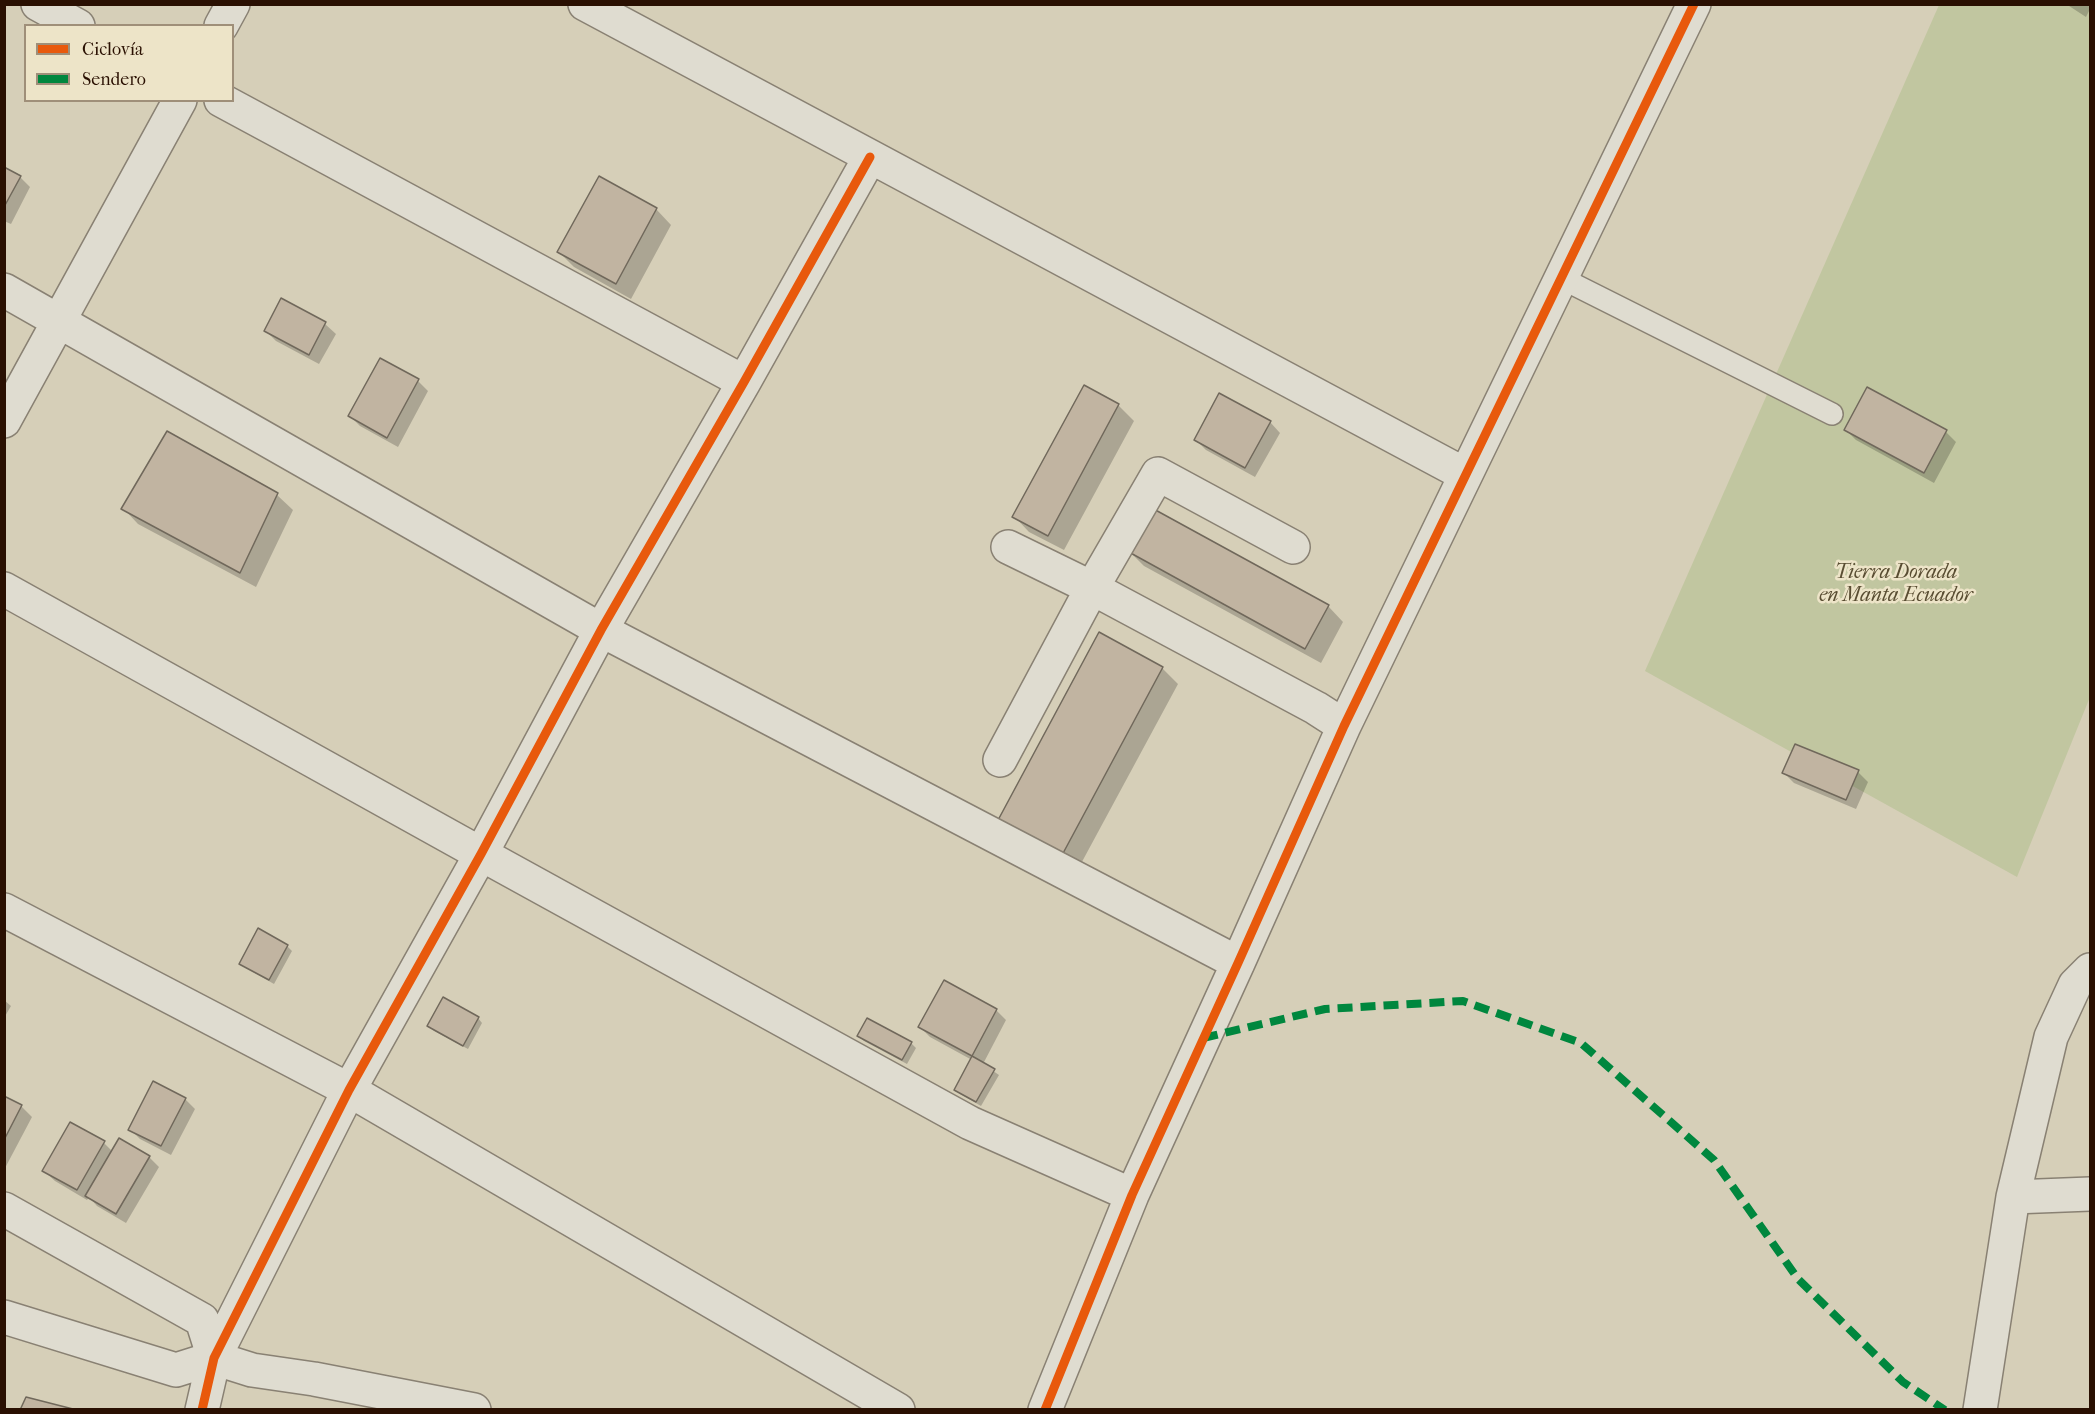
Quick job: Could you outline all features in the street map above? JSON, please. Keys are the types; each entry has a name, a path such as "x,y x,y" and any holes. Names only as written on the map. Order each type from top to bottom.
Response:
{"street":[{"path":"38,4 74,24"},
{"path":"222,24 233,4"},
{"path":"585,4 1464,474"},
{"path":"1045,1410 1132,1195 1344,726 1464,474 1694,4"},
{"path":"4,421 179,102"},
{"path":"225,102 744,382"},
{"path":"202,1410 214,1358 349,1090 481,854 601,630 870,157"},
{"path":"4,290 601,630 1238,963"},
{"path":"1000,760 1092,588 1158,474 1293,547"},
{"path":"1008,547 1092,588 1316,708 1344,726"},
{"path":"4,589 970,1123 1132,1195"},
{"path":"4,910 349,1090 898,1410"},
{"path":"1980,1410 2013,1197 2051,1037 2075,985 2091,970"},
{"path":"2013,1197 2091,1194"},
{"path":"4,1209 201,1320 214,1358"},
{"path":"4,1317 176,1370 214,1358 252,1370 314,1378 474,1410"}],"lane":[{"path":"1561,278 1833,414"}],"green space":[{"name":"Tierra Dorada en Manta Ecuador","path":"1939,5 2090,5 2090,697 2017,877 1645,671"}],"building":[{"path":"4,167 21,176 4,207"},
{"path":"599,176 657,208 616,284 557,252"},
{"path":"281,298 326,322 309,355 264,331"},
{"path":"380,358 419,379 387,438 348,416"},
{"path":"1084,385 1119,404 1048,536 1012,517"},
{"path":"1867,387 1947,430 1924,473 1844,430"},
{"path":"1219,393 1271,421 1245,468 1194,440"},
{"path":"167,431 278,493 240,573 121,509"},
{"path":"1150,507 1329,605 1305,649 1127,551"},
{"path":"1099,632 1163,667 1061,857 997,822"},
{"path":"1795,744 1859,770 1846,800 1782,773"},
{"path":"258,928 288,945 269,980 239,964"},
{"path":"944,980 997,1009 972,1056 918,1027"},
{"path":"443,997 479,1017 463,1046 427,1026"},
{"path":"867,1018 912,1042 902,1060 857,1036"},
{"path":"972,1056 995,1069 976,1102 954,1090"},
{"path":"153,1081 186,1098 161,1146 128,1130"},
{"path":"4,1096 22,1105 4,1140"},
{"path":"70,1122 105,1141 77,1190 42,1171"},
{"path":"119,1138 150,1156 116,1214 85,1196"},
{"path":"26,1397 73,1409 20,1410"}],"marked path":[{"path":"1203,1038 1325,1009 1463,1001 1581,1043 1714,1160 1798,1279 1903,1382 1945,1410"}],"cycle path":[{"path":"1045,1410 1132,1195 1344,726 1694,4"},
{"path":"202,1410 214,1358 349,1090 481,854 601,630 870,157"}]}
